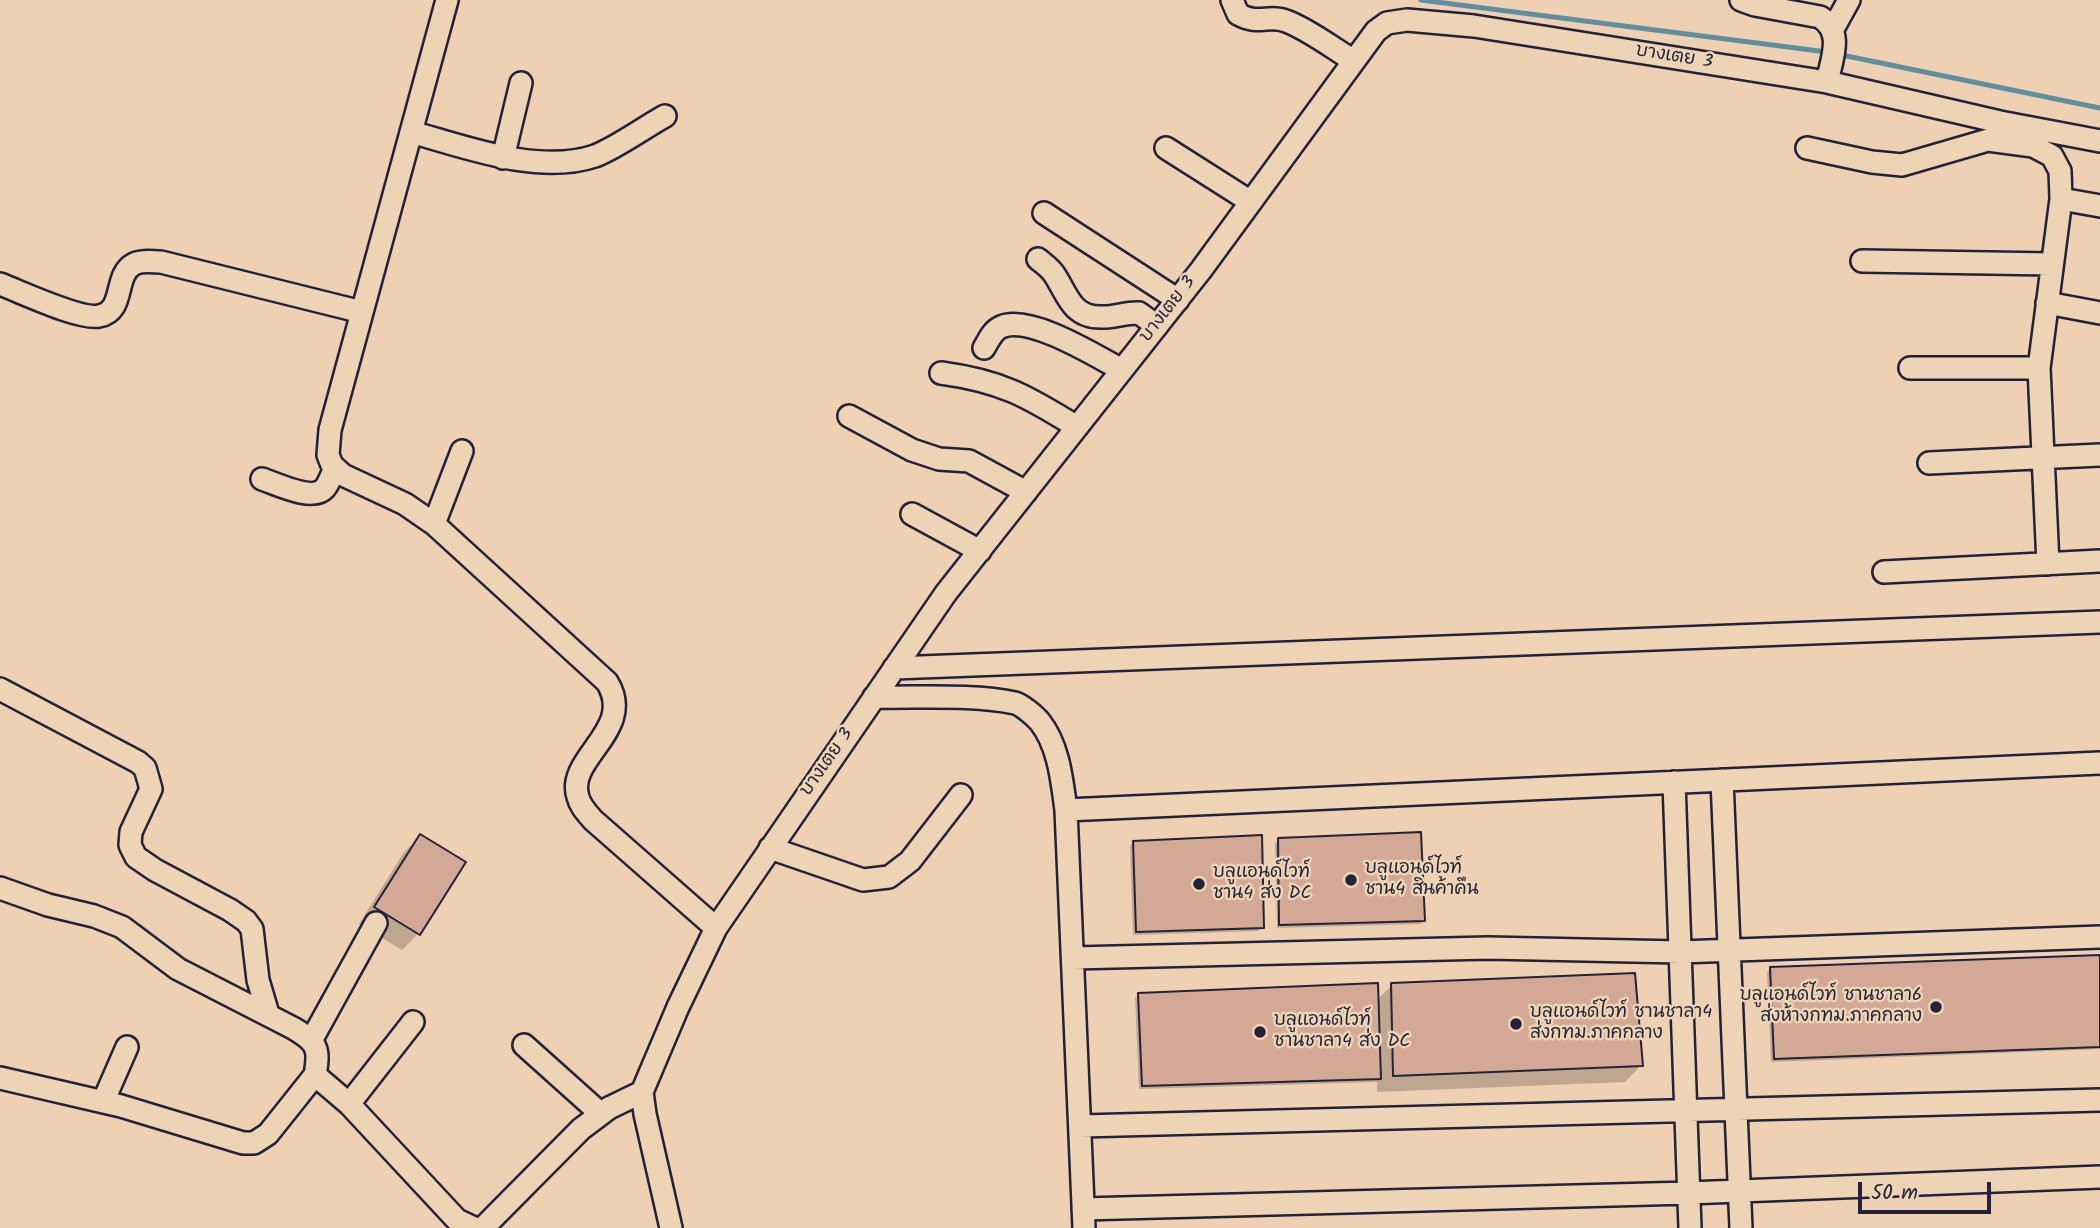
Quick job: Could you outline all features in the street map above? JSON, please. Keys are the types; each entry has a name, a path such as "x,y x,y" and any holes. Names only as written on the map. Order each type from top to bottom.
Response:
{"street":[{"path":"447,0 327,444 328,455 335,468 343,475 405,504 434,524 607,682 613,691 615,715 580,773 577,795 593,820 716,928"},
{"path":"1233,0 1238,14 1247,19 1259,21 1274,18 1287,21 1354,61"},
{"path":"1741,0 1820,17 1829,22 1833,35"},
{"path":"1828,74 1833,35 1849,0"},
{"name":"บางเตย 3","path":"642,1092 678,1007 716,928 946,593 1178,300 1376,31 1387,23 1407,20 1474,26 1828,74 2000,122 2100,141"},
{"path":"503,158 521,83"},
{"path":"411,132 503,158 569,161 596,155 665,116"},
{"path":"1807,148 1872,162 1902,165 1988,140 2032,146 2052,156 2060,172 2061,199 2039,368 2048,564"},
{"path":"1166,148 1251,202"},
{"path":"2061,199 2100,206"},
{"path":"1044,213 1178,300"},
{"path":"1038,259 1050,269 1071,304 1082,311 1097,317 1139,313 1157,326"},
{"path":"1862,261 2052,264"},
{"path":"0,284 76,313 101,316 116,305 127,270 135,264 162,262 362,312"},
{"path":"2047,303 2100,313"},
{"path":"984,348 994,332 1003,326 1016,324 1038,329 1122,370"},
{"path":"1910,368 2039,368"},
{"path":"941,373 976,378 1005,387 1077,427"},
{"path":"849,416 912,450 939,460 969,461 1026,492"},
{"path":"434,524 462,451"},
{"path":"1929,463 2100,455"},
{"path":"262,479 301,493 319,493 325,488 335,468"},
{"path":"912,514 980,551"},
{"path":"1884,572 2100,561"},
{"path":"894,668 2100,622"},
{"path":"0,689 145,768 151,789 131,832 130,845 136,857 230,910 253,929 258,980 268,1013"},
{"path":"874,697 978,699 1018,704 1040,721 1051,741 1061,771 1066,810 1083,1218 2100,1177"},
{"path":"1066,810 2100,763"},
{"path":"1722,780 1741,1228"},
{"path":"1674,782 1690,1228"},
{"path":"770,848 863,880 889,877 909,861 961,795"},
{"path":"0,888 48,905 94,916 122,928 177,969 268,1013 312,1039 318,1058 315,1075 268,1134 254,1143 243,1143 103,1102 0,1078"},
{"path":"312,1039 376,923"},
{"path":"1073,958 1488,948 1729,951 2100,937"},
{"path":"349,1104 413,1022"},
{"path":"524,1045 601,1114"},
{"path":"103,1102 127,1047"},
{"path":"315,1075 349,1104 457,1220 474,1228"},
{"path":"483,1228 581,1129 601,1114 642,1092 671,1228"},
{"path":"1081,1126 2100,1100"}],"building":[{"name":"บลูแอนด์ไวท์ ชาน4 สินค้าคืน","path":"1421,832 1425,921 1279,925 1278,838"},
{"path":"420,834 466,862 420,935 374,907"},
{"name":"บลูแอนด์ไวท์ ชาน4 ส่ง DC","path":"1262,835 1264,928 1136,932 1133,841"},
{"name":"บลูแอนด์ไวท์ ชานชาลา6 ส่งห้างกทม.ภาคกลาง","path":"2100,955 2100,1047 1774,1059 1770,967"},
{"name":"บลูแอนด์ไวท์ ชานชาลา4 ส่งกทม.ภาคกลาง","path":"1635,973 1643,1066 1393,1076 1391,983"},
{"name":"บลูแอนด์ไวท์ ชานชาลา4 ส่ง DC","path":"1378,983 1381,1079 1142,1086 1138,993"}],"waterway":[{"path":"1421,0 1827,52"},
{"path":"1837,54 2100,108"}],"place":[{"name":"บลูแอนด์ไวท์ ชาน4 สินค้าคืน","path":"1351,880"},
{"name":"บลูแอนด์ไวท์ ชาน4 ส่ง DC","path":"1199,884"},
{"name":"บลูแอนด์ไวท์ ชานชาลา6 ส่งห้างกทม.ภาคกลาง","path":"1936,1007"},
{"name":"บลูแอนด์ไวท์ ชานชาลา4 ส่งกทม.ภาคกลาง","path":"1516,1024"},
{"name":"บลูแอนด์ไวท์ ชานชาลา4 ส่ง DC","path":"1260,1032"}]}
